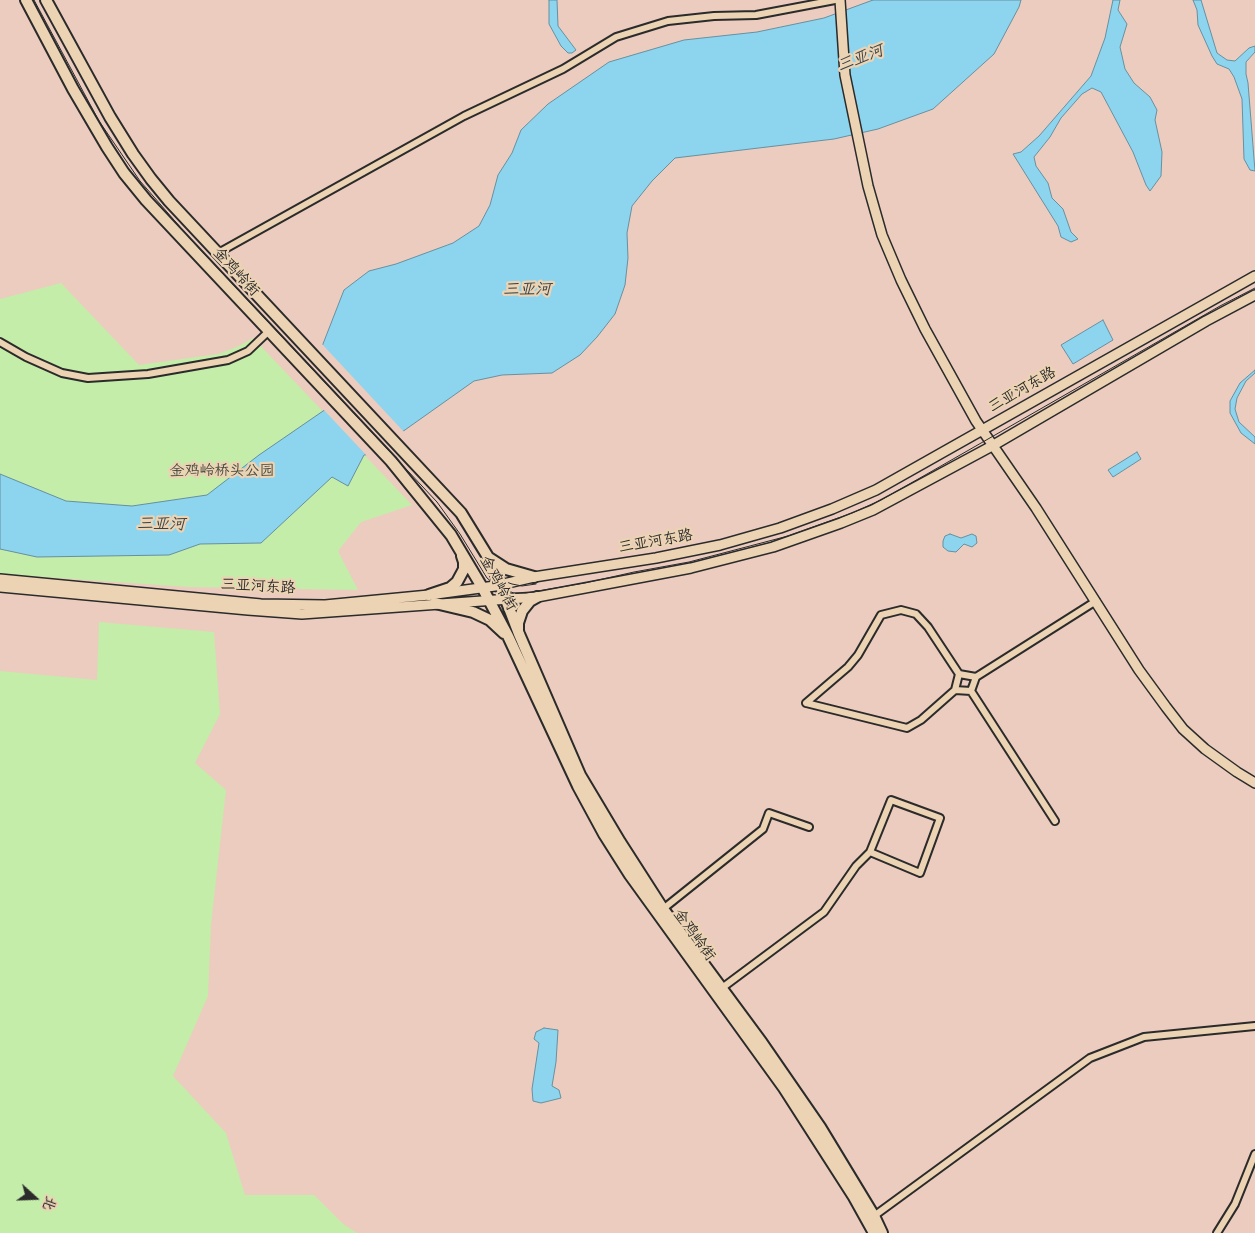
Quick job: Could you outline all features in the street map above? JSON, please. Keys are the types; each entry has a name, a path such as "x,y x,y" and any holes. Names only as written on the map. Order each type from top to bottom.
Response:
{"main road":[{"name":"金鸡岭街","path":"26,0 72,89 124,173 146,200 391,461 438,518 461,550 490,601 513,635 580,775 620,842 663,909 762,1043 820,1127 874,1216 882,1233"},
{"name":"金鸡岭街","path":"46,0 87,79 132,154 169,201 461,514 488,557 506,600 513,635 578,786 604,834 630,875 784,1088 854,1197 874,1233"},
{"path":"839,2 845,75 868,186 882,235 901,280 946,371 992,446 1036,508 1139,670 1183,729 1205,750 1255,783"},
{"name":"三亚河东路","path":"0,587 302,614 432,599 534,577 720,545 780,528 876,490 1255,276"},
{"name":"三亚河东路","path":"0,579 261,604 325,605 432,599 490,601 537,597 691,568 773,546 873,510 992,446 1206,321 1255,295"},
{"path":"432,599 450,588 461,576 464,562 461,550"},
{"path":"488,557 506,569 534,577"},
{"path":"432,599 481,616 513,635 522,611 530,600 537,597"}],"street":[{"path":"218,253 464,116 563,69 616,37 668,21 714,16 756,15 839,2"},
{"path":"0,342 26,357 62,373 88,378 148,374 228,360 248,351 269,331"},
{"path":"959,674 976,676 1096,601"},
{"path":"901,610 916,614 928,627 959,674 955,690 921,720 907,728 806,703 858,656 882,615 901,610"},
{"path":"971,691 976,676"},
{"path":"955,690 971,691"},
{"path":"971,691 1055,821"},
{"path":"722,988 824,912 856,866 870,852 890,800 940,818 920,873 870,852"},
{"path":"663,909 763,829 769,813 809,827"},
{"path":"874,1216 1090,1058 1144,1037 1255,1026"},
{"path":"1217,1233 1235,1204 1255,1154"}],"green space":[{"name":"金鸡岭桥头公园","path":"61,283 139,365 218,354 237,347 253,338 412,505 361,522 338,551 358,590 188,587 0,574 0,299"},
{"path":"99,622 214,632 220,714 195,763 226,790 211,925 208,996 173,1076 226,1133 245,1195 314,1195 343,1224 357,1233 0,1233 0,671 97,680"}],"water":[{"path":"549,0 557,0 558,26 576,50 572,53 568,53 561,46 549,24"},
{"name":"三亚河","path":"873,0 1021,0 994,54 933,109 878,129 834,139 675,158 652,181 632,206 627,233 628,258 625,285 615,314 580,355 552,373 502,375 474,381 371,454 364,455 348,486 332,477 261,543 200,544 169,555 37,557 0,549 0,474 66,501 132,506 207,495 259,455 326,409 314,367 344,290 369,271 396,264 453,243 479,226 490,205 498,175 512,153 521,130 548,104 609,62 684,40 757,32 824,18"},
{"path":"1113,0 1120,0 1118,10 1127,24 1120,47 1125,69 1134,83 1150,97 1157,110 1155,120 1162,152 1161,176 1150,191 1133,152 1101,92 1092,88 1082,94 1061,118 1050,137 1034,157 1036,166 1048,183 1052,198 1063,209 1071,232 1078,239 1071,242 1061,237 1058,226 1013,154 1021,152 1039,136 1091,76 1105,38"},
{"path":"1193,0 1201,0 1217,53 1227,60 1235,61 1249,48 1255,46 1255,52 1246,62 1246,74 1255,171 1250,170 1244,159 1242,99 1229,69 1217,64 1212,56 1198,25 1197,10"},
{"path":"1103,320 1113,340 1073,364 1061,345"},
{"path":"1255,370 1255,373 1246,381 1237,398 1235,409 1239,422 1255,437 1255,444 1241,433 1230,413 1230,401 1240,383"},
{"path":"1137,452 1141,459 1113,477 1108,470"},
{"path":"950,534 961,538 972,534 976,536 977,543 972,547 964,544 956,552 948,551 943,547 943,541 945,536"},
{"path":"544,1028 558,1030 552,1086 559,1090 561,1098 541,1103 533,1101 532,1089 539,1043 534,1039 536,1032"}],"pier":[{"path":"321,343 405,433 373,456 368,457 322,408 311,367"}],"tram line":[{"path":"34,0 99,121 140,181 194,243 437,502 460,534 487,578 499,588 514,593 526,593 585,583 689,562 788,536 852,513 881,500 1220,306 1255,288"},
{"path":"490,573 498,579 512,584 522,586 536,584"}]}
